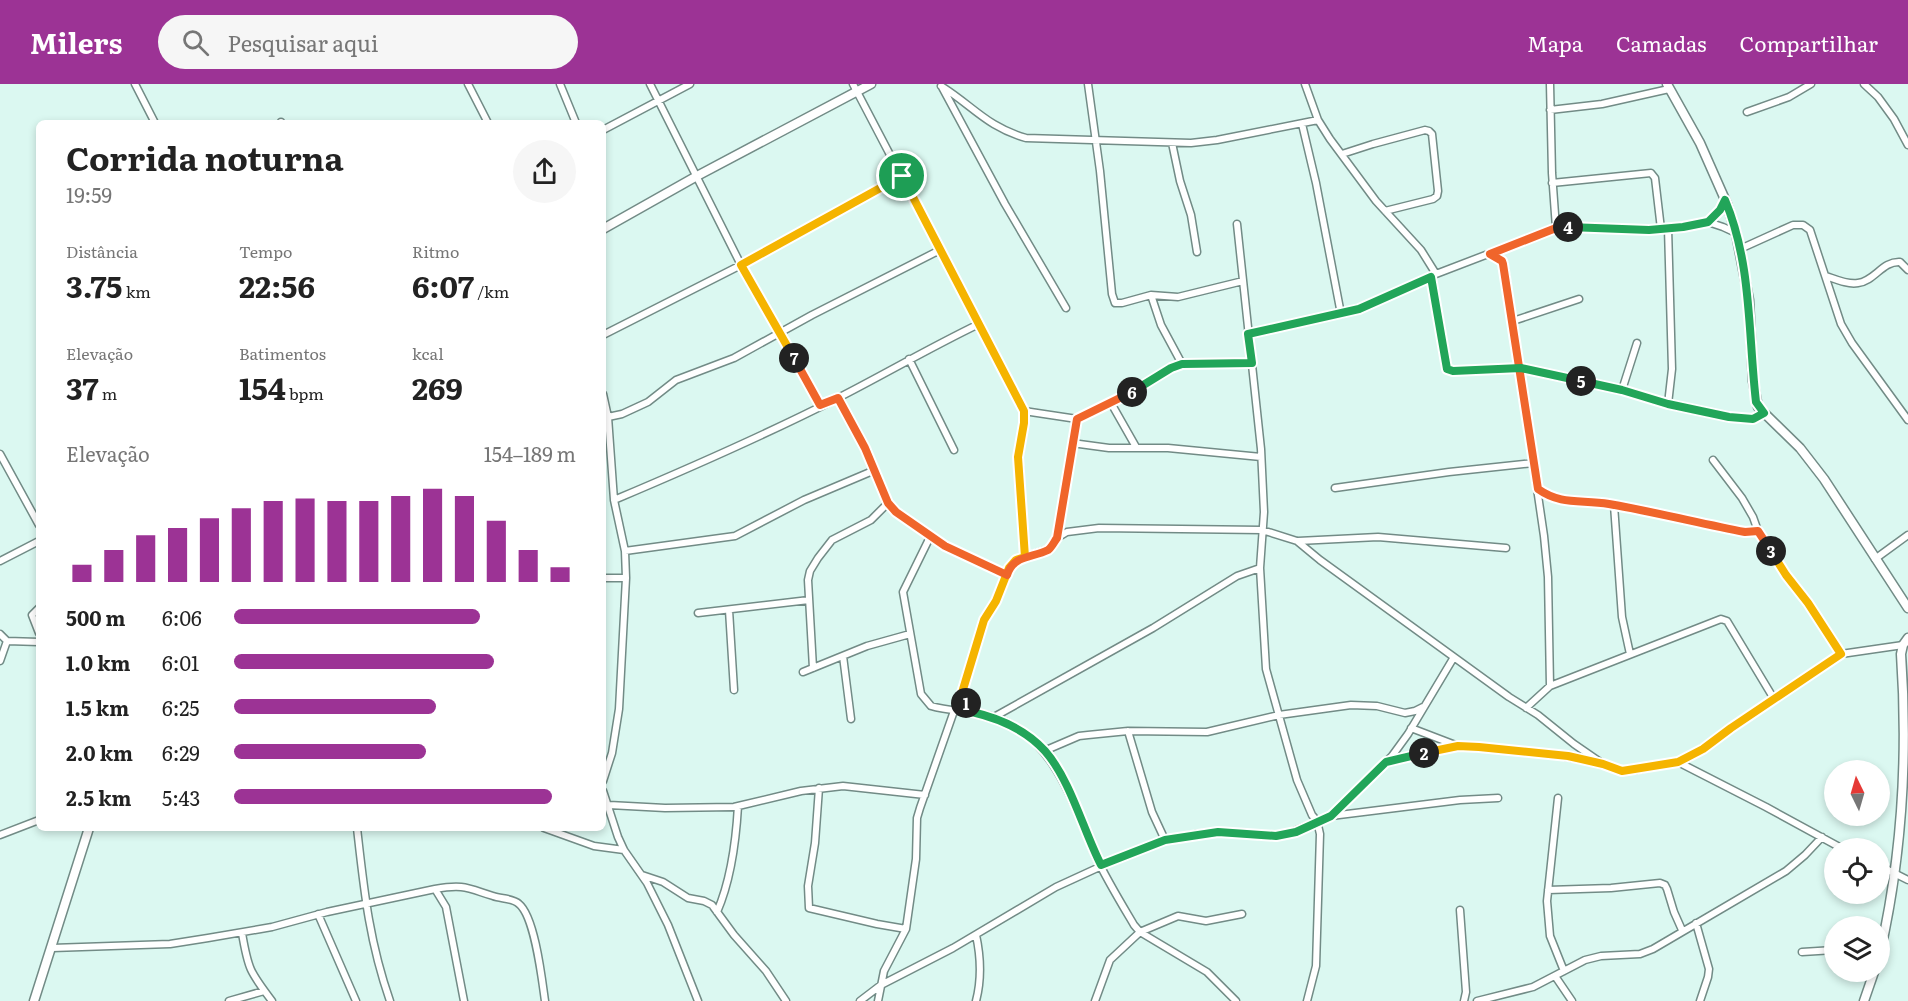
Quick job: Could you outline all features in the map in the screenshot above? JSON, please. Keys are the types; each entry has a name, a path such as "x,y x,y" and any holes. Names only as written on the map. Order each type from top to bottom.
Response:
{"street":[{"path":"135,84 153,120"},
{"path":"468,84 486,120"},
{"path":"560,84 575,120"},
{"path":"650,84 741,265 820,405"},
{"path":"606,128 690,84"},
{"path":"606,227 855,88 871,84"},
{"path":"1088,84 1115,303 1151,295 1178,297 1243,281"},
{"path":"1305,84 1318,120 1385,211 1421,250 1433,275 1447,369 1453,371 1521,368 1622,390 1668,404 1746,420 1764,413"},
{"path":"1550,84 1552,183 1556,228"},
{"path":"1747,112 1789,97 1810,84"},
{"path":"1864,84 1883,104 1908,145"},
{"path":"940,85 987,122 1026,138 1172,143 1217,140 1318,120"},
{"path":"940,85 1005,204 1066,308"},
{"path":"1550,110 1602,104 1668,86 1700,143 1725,200 1736,233 1749,300 1756,402 1764,413 1800,448 1824,479 1908,608"},
{"path":"855,88 1024,411 1018,457 1025,557"},
{"path":"1302,123 1321,204 1341,314"},
{"path":"1342,154 1425,130 1430,131 1437,196 1385,211"},
{"path":"1172,143 1180,181 1191,215 1197,252"},
{"path":"1552,183 1651,173 1655,178 1665,228 1672,369 1668,404"},
{"path":"606,333 741,265 902,176"},
{"path":"1708,222 1720,210 1725,200"},
{"path":"1248,334 1359,309 1433,275 1556,228 1665,228 1708,222 1736,233"},
{"path":"1237,224 1261,457 1264,512 1260,568 1266,669 1297,780 1312,815 1317,821 1320,834 1316,966 1307,1001"},
{"path":"1740,249 1787,226 1803,225 1810,230 1841,324 1852,343 1908,420"},
{"path":"608,417 622,414 656,396 676,380 734,358 812,315 940,250"},
{"path":"1490,254 1503,264 1521,368 1538,489 1548,577 1550,687"},
{"path":"1826,276 1860,284 1890,262 1900,262 1908,270"},
{"path":"1151,295 1161,325 1182,364"},
{"path":"1513,321 1579,299"},
{"path":"615,500 734,449 838,398 979,324"},
{"path":"1622,390 1637,343"},
{"path":"909,359 954,450"},
{"path":"1024,411 1077,419 1182,364 1252,363"},
{"path":"838,398 865,448 888,503 896,512 930,537 971,560 1007,575"},
{"path":"1111,402 1136,447"},
{"path":"606,408 615,500 625,551 627,578 619,709 612,753 606,772"},
{"path":"878,1001 884,971 906,929 916,859 917,818 961,696 979,633 1009,568 1016,560 1050,549 1057,538 1077,419"},
{"path":"1072,442 1109,448 1136,447 1261,457"},
{"path":"0,454 36,520"},
{"path":"1713,460 1742,498 1758,531 1841,654"},
{"path":"1335,488 1449,472 1534,464"},
{"path":"625,551 735,536 804,500 875,470"},
{"path":"1538,489 1550,498 1563,501 1614,505 1745,532 1758,531"},
{"path":"813,668 808,600 810,571 832,540 871,520 888,503"},
{"path":"1614,505 1622,617 1630,654"},
{"path":"1057,538 1067,532 1099,528 1262,530 1297,541 1378,537 1506,548"},
{"path":"1875,559 1908,536"},
{"path":"930,537 903,592 921,694 931,706 994,717 1012,726 1044,751 1068,790 1101,865 1134,925 1140,932 1207,972 1236,1001"},
{"path":"1297,541 1320,560 1603,764"},
{"path":"0,561 36,543"},
{"path":"994,717 1153,628 1237,576 1260,568"},
{"path":"606,578 627,578"},
{"path":"698,613 808,600"},
{"path":"729,610 734,690"},
{"path":"36,611 32,615 36,625"},
{"path":"1526,708 1550,687 1720,619 1724,619 1774,699"},
{"path":"0,634 7,641 36,642"},
{"path":"803,672 867,646 910,634"},
{"path":"0,661 7,641"},
{"path":"1405,713 1412,727 1458,746 1550,754 1603,764 1622,771 1678,762 1703,749 1841,654 1905,642 1901,654 1905,711 1905,789 1895,873 1887,916"},
{"path":"843,656 851,719"},
{"path":"1331,816 1386,762 1412,727 1454,657"},
{"path":"961,696 972,712"},
{"path":"1044,751 1080,736 1128,731 1208,732 1279,715 1359,705 1377,706 1405,713 1424,706"},
{"path":"1128,731 1152,812 1165,840"},
{"path":"1386,762 1458,746"},
{"path":"1477,1001 1533,987 1586,960 1601,956 1640,954 1653,949 1786,871 1822,837 1678,762"},
{"path":"609,805 682,808 738,806 819,788 843,786 925,795"},
{"path":"819,788 815,843 808,886 809,908 906,929"},
{"path":"606,798 618,837 624,850 642,875 668,925 698,1001"},
{"path":"860,1001 881,985 976,935 1056,887 1101,865 1165,840 1218,832 1263,836 1286,835 1331,816 1460,800 1498,798"},
{"path":"1558,798 1547,901 1550,936 1564,971"},
{"path":"717,912 722,901 732,854 738,806"},
{"path":"0,835 36,821"},
{"path":"34,1001 88,831"},
{"path":"357,831 365,904 375,954 390,1001"},
{"path":"552,831 594,846 624,850"},
{"path":"1890,871 1908,880"},
{"path":"642,875 663,882 688,898 705,901 712,905 734,935 766,971 786,1001"},
{"path":"1548,890 1665,885 1682,930"},
{"path":"52,948 170,944 242,933 435,889 465,886 517,902 521,906 529,919 545,1001"},
{"path":"435,889 446,907 464,1001"},
{"path":"1460,910 1466,992 1464,1001"},
{"path":"318,914 356,1001"},
{"path":"1095,1001 1110,960 1140,932 1178,916 1206,921 1242,914"},
{"path":"1696,923 1709,969 1700,1001"},
{"path":"242,933 248,968 272,1001"},
{"path":"975,1001 980,986 981,960 976,935"},
{"path":"1802,952 1824,951"},
{"path":"1555,976 1572,1001"},
{"path":"1864,1001 1871,982"},
{"path":"229,1001 264,991"}],"route":[{"path":"902,176 741,265 820,405 838,398 865,448 888,503 919,530 945,546 1007,575 1009,568 1016,560 1050,549 1057,538 1077,419 1182,364 1252,363 1248,334 1359,309 1431,277 1447,369 1453,371 1521,368 1622,390 1676,406 1746,420 1753,419 1764,413 1756,402 1753,381 1746,280 1736,233 1725,200 1720,210 1708,222 1649,230 1556,228 1490,254 1503,264 1521,368 1538,489 1550,498 1563,501 1607,504 1745,532 1758,531 1841,654 1703,749 1678,762 1622,771 1568,756 1458,746 1386,762 1362,783 1331,816 1296,832 1263,836 1218,832 1197,834 1165,840 1101,865 1060,774 1044,751 1012,726 994,717 972,712 961,696 984,620 996,601 1007,575 1009,568 1016,560 1025,557 1018,457 1024,411 902,176"}]}
